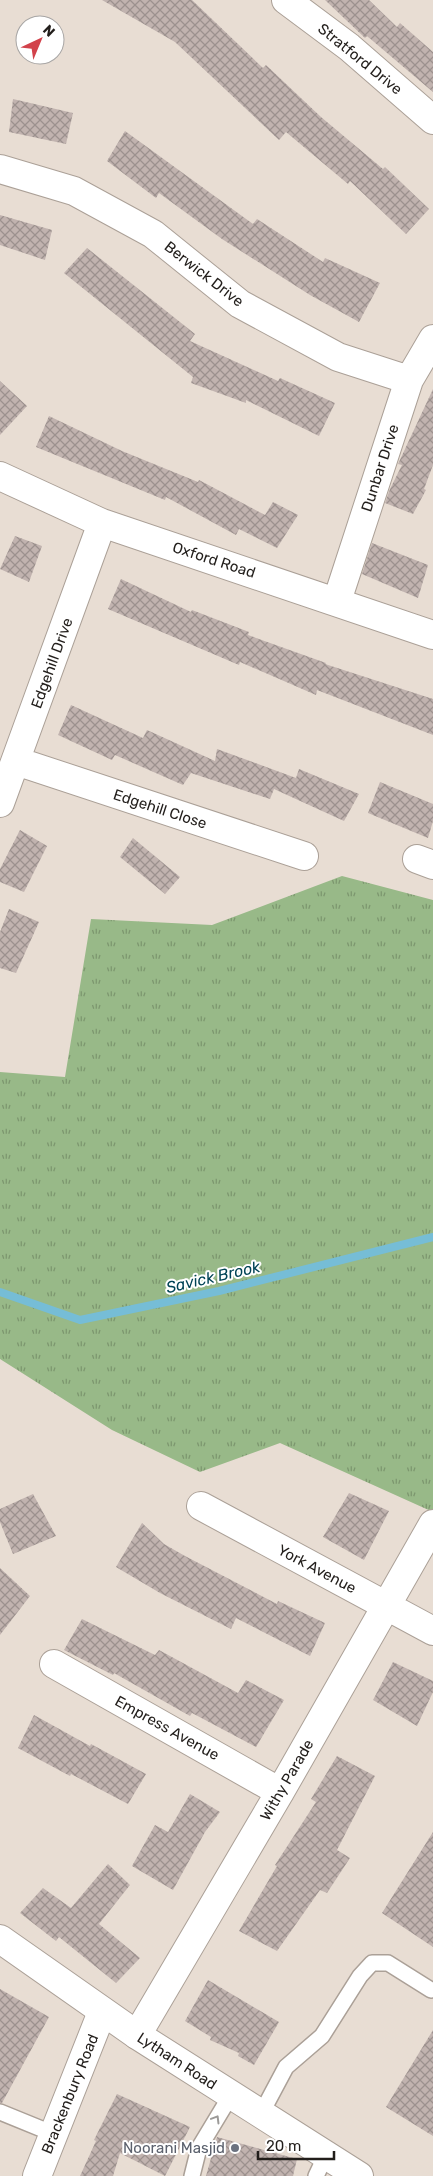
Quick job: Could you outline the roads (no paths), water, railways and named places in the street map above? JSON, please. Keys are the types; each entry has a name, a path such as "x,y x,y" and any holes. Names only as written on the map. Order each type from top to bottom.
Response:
{"street":[{"name":"Stratford Drive","path":"286,0 349,47 433,120"},
{"name":"Berwick Drive","path":"0,169 74,191 153,234 240,304 338,356 409,380"},
{"name":"Dunbar Drive","path":"337,601 409,380 433,339"},
{"name":"Oxford Road","path":"0,476 102,523 433,635"},
{"name":"Edgehill Drive","path":"0,803 102,523"},
{"name":"Edgehill Close","path":"16,761 304,856"},
{"name":"York Avenue","path":"201,1506 433,1631"},
{"name":"Withy Parade","path":"137,2035 280,1792 433,1524"},
{"name":"Empress Avenue","path":"54,1664 280,1792"},
{"name":"Lytham Road","path":"0,1939 102,2012 261,2114 321,2165 359,2176"},
{"name":"Brackenbury Road","path":"37,2176 102,2012"}],"lane":[{"path":"261,2114 286,2067 322,2036 360,1976 372,1963 388,1963 431,1990"},
{"path":"192,2176 199,2148 231,2095"},
{"path":"0,2112 54,2134"}],"waterway":[{"name":"Savick Brook","path":"0,1292 80,1320 219,1291 433,1237"}],"place":[{"name":"Noorani Masjid","path":"235,2148"}]}
